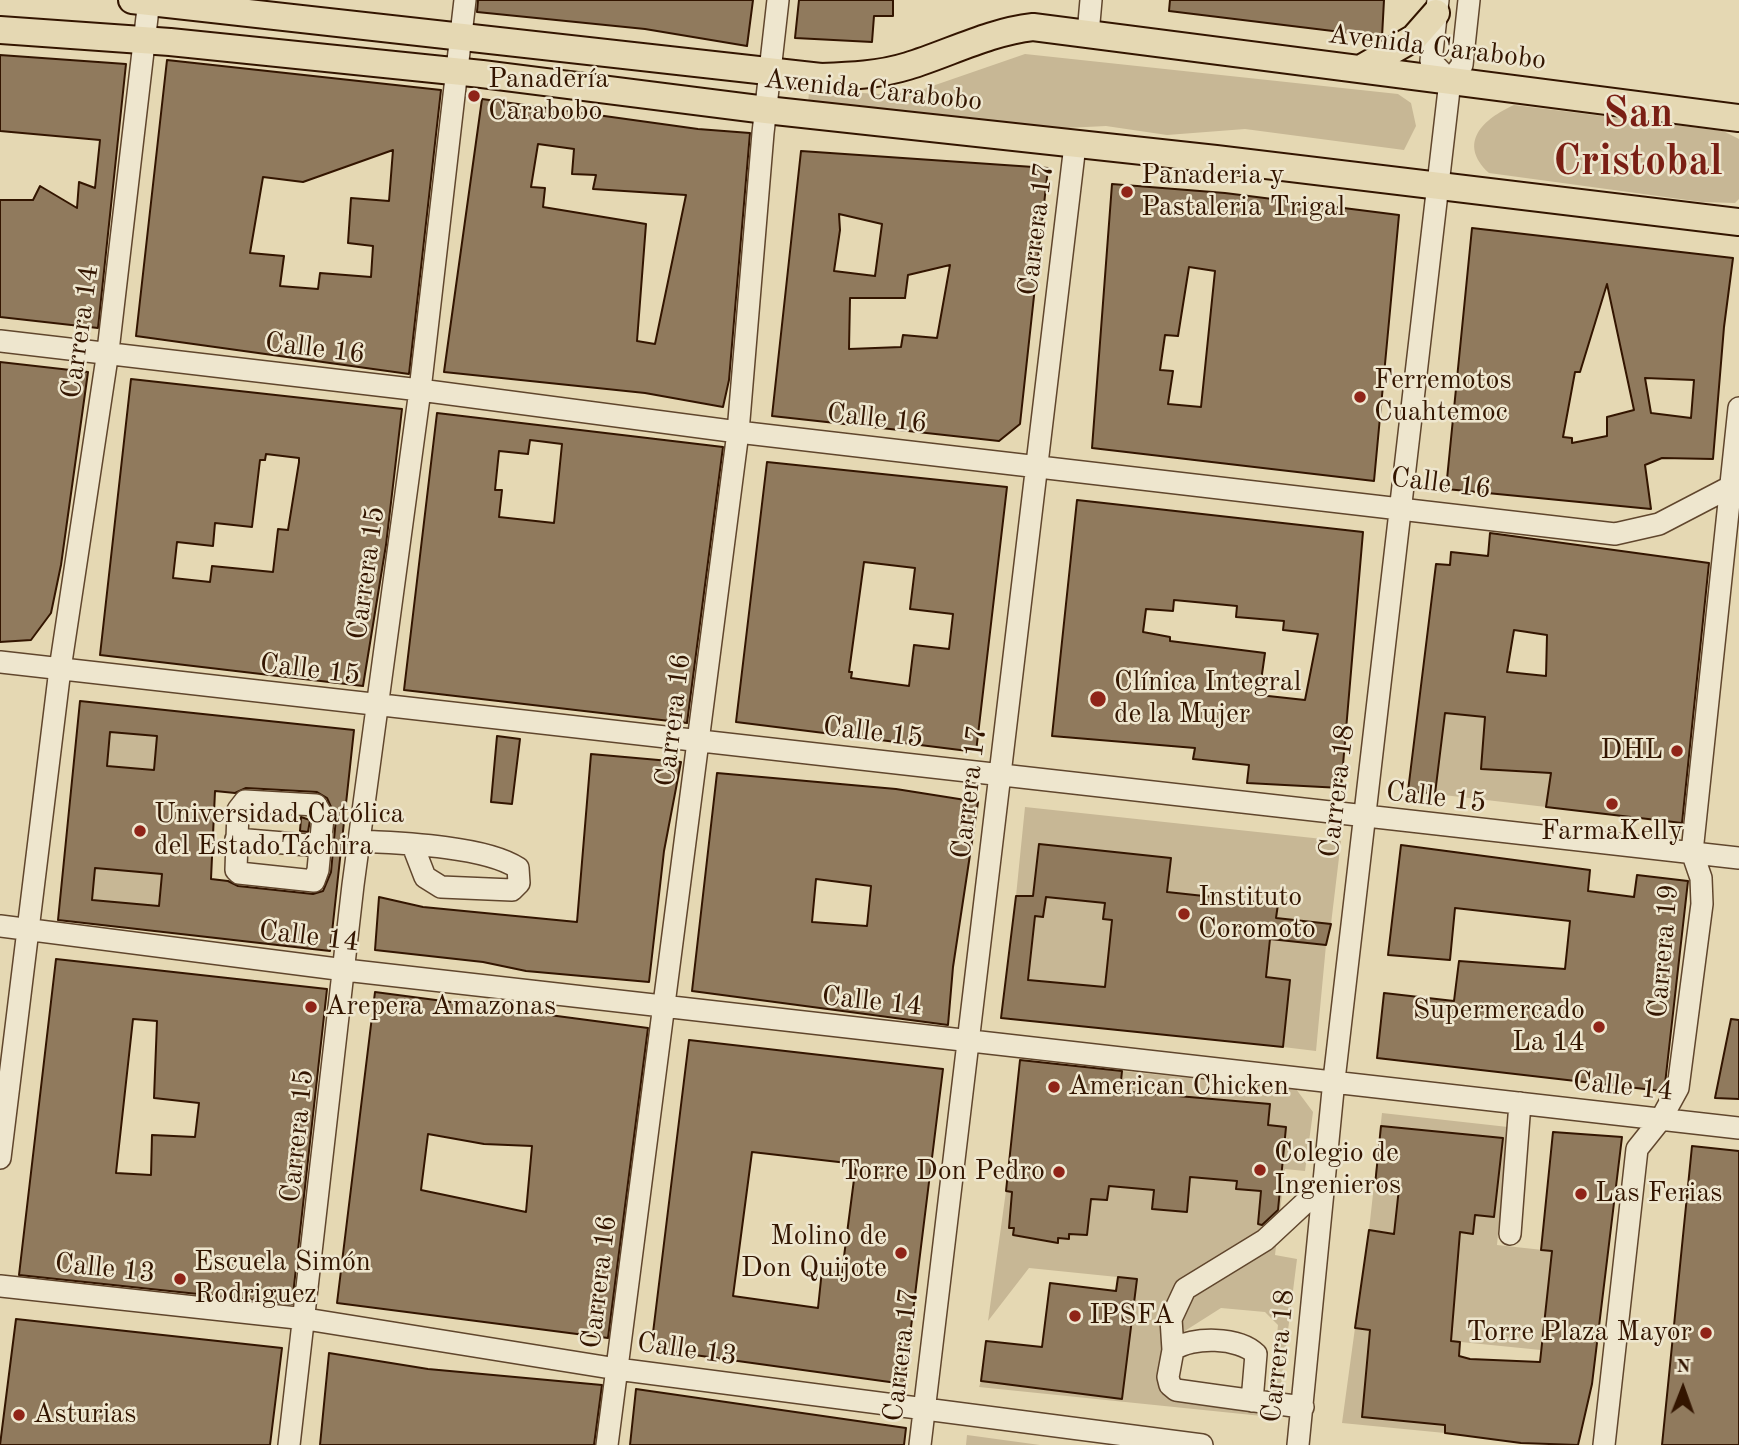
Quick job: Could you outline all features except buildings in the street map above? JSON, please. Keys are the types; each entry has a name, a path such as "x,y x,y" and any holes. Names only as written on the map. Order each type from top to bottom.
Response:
{"main road":[{"name":"Avenida Carabobo","path":"132,0 821,77 870,75 929,59 1008,30 1033,27 1739,117"},
{"path":"1360,69 1414,38 1437,6"},
{"name":"Avenida Carabobo","path":"0,30 143,41 457,72 1739,222"}],"street":[{"name":"Carrera 14","path":"26,929 60,669 108,351 149,0"},
{"name":"Carrera 15","path":"289,1445 306,1319 359,841 420,390 463,37 465,0"},
{"name":"Carrera 16","path":"607,1445 738,432 778,0"},
{"path":"1088,34 1091,0"},
{"name":"Carrera 18","path":"1298,1445 1363,817 1437,187 1450,81 1462,65 1469,0"},
{"path":"1437,6 1431,61 1450,81"},
{"name":"Carrera 17","path":"920,1445 1075,145"},
{"name":"Calle 16","path":"0,341 108,351 738,432 1615,534 1659,524 1735,487"},
{"name":"Carrera 19","path":"1604,1445 1637,1149 1661,1119 1678,1088 1702,904 1701,878 1692,852 1735,487 1739,408"},
{"name":"Calle 15","path":"0,662 1739,858"},
{"path":"314,881 323,817 316,805 245,801 238,810 234,865 239,873 354,886"},
{"path":"236,839 320,846"},
{"path":"359,841 413,846"},
{"name":"Calle 14","path":"0,926 663,1007 1334,1080 1739,1128"},
{"path":"0,1158 26,929"},
{"path":"1510,1234 1520,1103"},
{"path":"1303,1407 1176,1390 1170,1385 1168,1377 1172,1350 1171,1319 1185,1289 1265,1240 1323,1186"},
{"name":"Calle 13","path":"0,1286 306,1319 617,1369 1202,1445"},
{"path":"1172,1350 1186,1342 1240,1343 1249,1347 1256,1354 1252,1401"}],"shaded area":[{"path":"1025,54 1398,94 1411,103 1416,126 1404,150 1245,129 1167,135 1106,126 1025,130 808,106 809,90 880,94 915,92"},
{"path":"1514,105 1723,131 1739,139 1739,199 1735,203 1702,202 1489,173 1475,152 1478,133 1493,117"},
{"path":"1445,713 1485,717 1481,769 1552,773 1546,807 1435,794"},
{"path":"110,732 157,736 154,770 107,766"},
{"path":"1025,807 1341,841 1331,924 1276,918 1277,904 1167,892 1171,859 1033,896 1016,896"},
{"path":"95,868 162,874 159,906 92,900"},
{"path":"1046,897 1105,903 1104,919 1112,920 1105,987 1050,982 1018,1001 1031,952 1035,916 1043,917"},
{"path":"1270,939 1326,945 1316,1051 1283,1047 1290,980 1261,977"},
{"path":"1122,1071 1296,1089 1313,1112 1305,1171 1285,1169 1275,1255 1297,1259 1279,1402 1271,1392 1278,1325 1265,1312 1221,1308 1169,1341 1163,1395 1253,1406 1262,1416 979,1387 981,1381 1121,1399 1137,1279 1029,1268 988,1321 1006,1191 1107,1200"},
{"path":"1382,1113 1508,1127 1497,1245 1552,1251 1541,1350 1451,1341 1459,1242 1369,1230"},
{"path":"1355,1328 1433,1340 1448,1370 1445,1433 1342,1423"},
{"path":"967,1435 1040,1445 966,1445"}],"place":[{"name":"Panadería Carabobo","path":"474,96"},
{"name":"Panaderia y Pastaleria Trigal","path":"1127,192"},
{"name":"Ferremotos Cuahtemoc","path":"1360,397"},
{"name":"Clínica Integral de la Mujer","path":"1098,699"},
{"name":"DHL","path":"1677,751"},
{"name":"FarmaKelly","path":"1612,804"},
{"name":"Universidad Católica del EstadoTáchira","path":"140,831"},
{"name":"Instituto Coromoto","path":"1184,914"},
{"name":"Arepera Amazonas","path":"311,1007"},
{"name":"Supermercado La 14","path":"1599,1027"},
{"name":"American Chicken","path":"1054,1087"},
{"name":"Colegio de Ingenieros","path":"1260,1170"},
{"name":"Torre Don Pedro","path":"1059,1172"},
{"name":"Las Ferias","path":"1581,1194"},
{"name":"Molino de Don Quijote","path":"901,1253"},
{"name":"Escuela Simón Rodriguez","path":"180,1279"},
{"name":"IPSFA","path":"1075,1316"},
{"name":"Torre Plaza Mayor","path":"1706,1333"},
{"name":"Asturias","path":"19,1415"}],"district":[{"name":"San Cristobal","path":"1638,139"}]}
